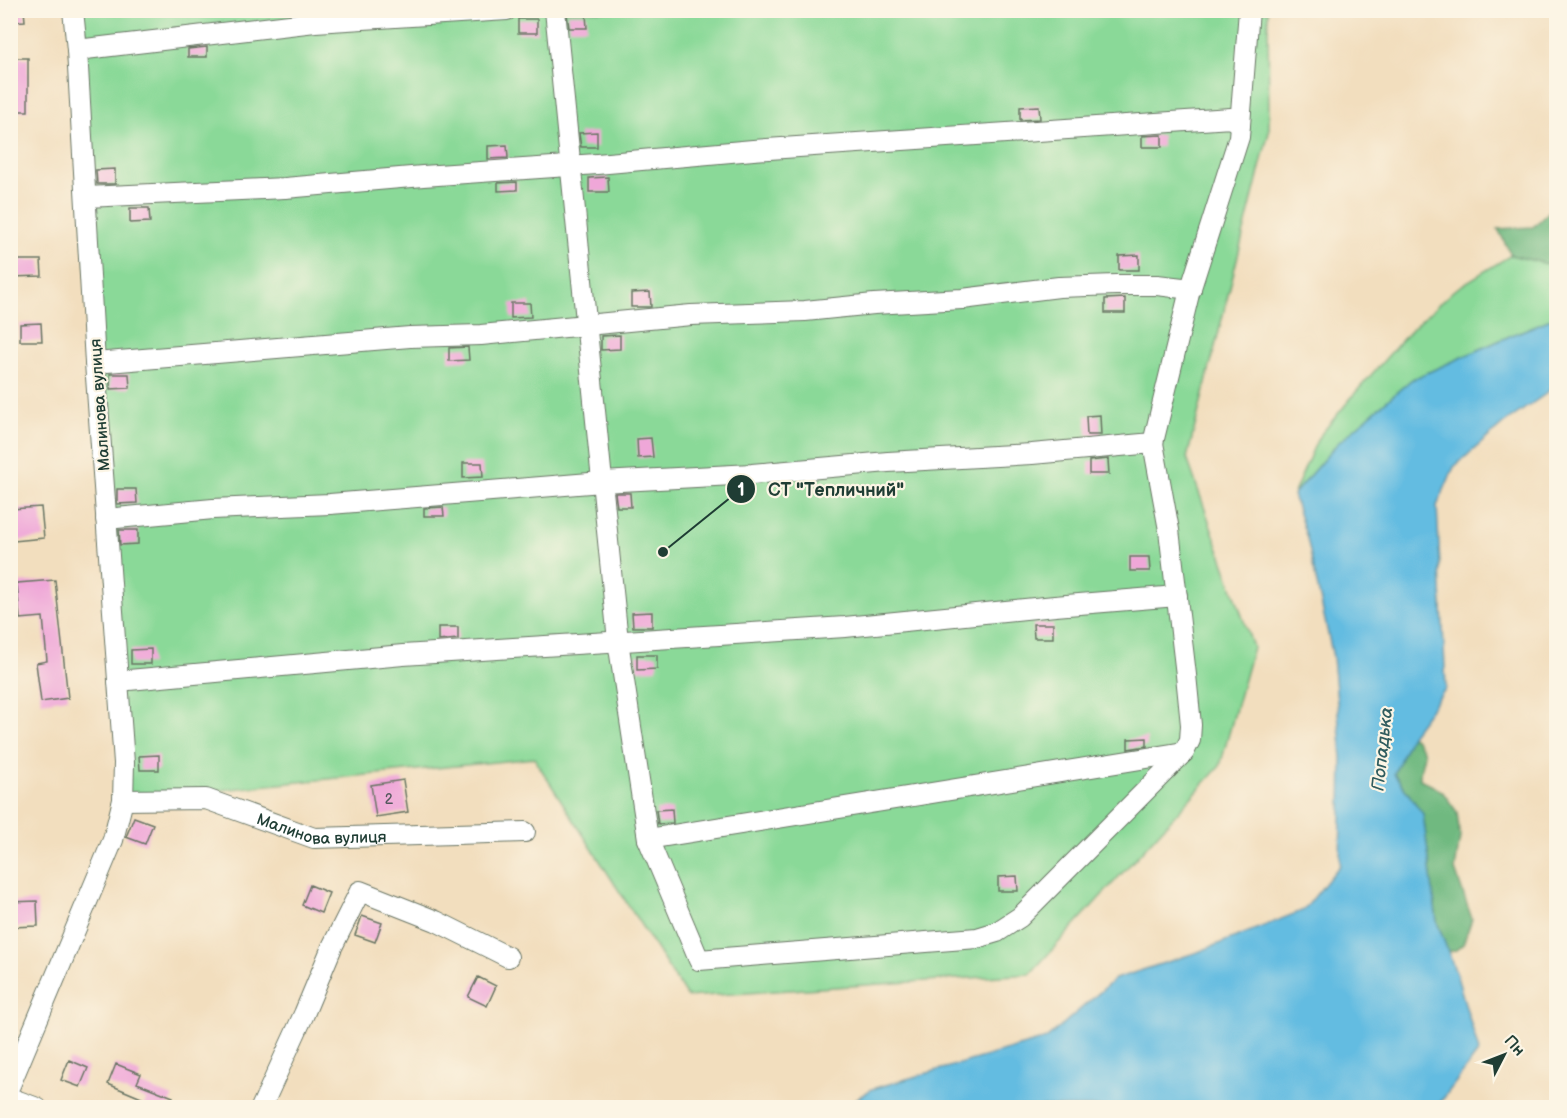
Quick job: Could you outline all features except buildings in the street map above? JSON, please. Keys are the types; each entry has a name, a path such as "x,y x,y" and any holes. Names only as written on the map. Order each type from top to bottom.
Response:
{"street":[{"name":"Малинова вулиця","path":"10,1085 113,840 123,800 124,763 95,363 73,10"},
{"path":"77,50 315,22 507,10"},
{"path":"555,10 618,641 648,839 699,960 977,938 997,932 1020,917 1184,752 1190,740 1191,725 1169,530 1153,442 1191,289 1239,137 1249,10"},
{"path":"86,197 285,188 764,149 1232,118 1240,125"},
{"path":"95,363 410,337 482,335 691,315 805,311 962,299 1059,287 1157,285 1191,289"},
{"path":"106,519 213,509 330,504 602,482 1032,454 1153,442"},
{"path":"118,681 404,655 845,627 1177,596"},
{"path":"648,839 1184,752"},
{"name":"Малинова вулиця","path":"123,800 206,799 314,838 525,832"},
{"path":"261,1107 332,947 360,891 436,921 508,957"},
{"path":"10,1098 37,1107"}],"green space":[{"path":"69,11 1268,11 1269,132 1187,458 1253,647 1220,766 1030,974 687,997 534,758 123,800"},
{"path":"1556,205 1556,266 1511,255 1498,229 1533,227"},
{"path":"1511,255 1556,266 1556,317 1411,380 1337,444 1293,495 1318,438 1411,330 1454,290"},
{"path":"1411,735 1424,753 1420,779 1442,791 1457,812 1460,837 1455,870 1472,919 1463,944 1456,950 1448,952 1437,922 1423,814 1394,774"}],"water":[{"name":"Попадька","path":"1556,317 1556,381 1547,393 1503,424 1454,467 1437,506 1446,688 1411,735 1394,774 1423,814 1437,922 1456,973 1479,1051 1437,1107 843,1107 872,1089 1046,1039 1115,979 1198,952 1304,910 1340,865 1342,758 1333,657 1307,538 1293,495 1337,444 1411,380"}],"place":[{"name":"СТ \"Тепличний\"","path":"663,552"}]}
